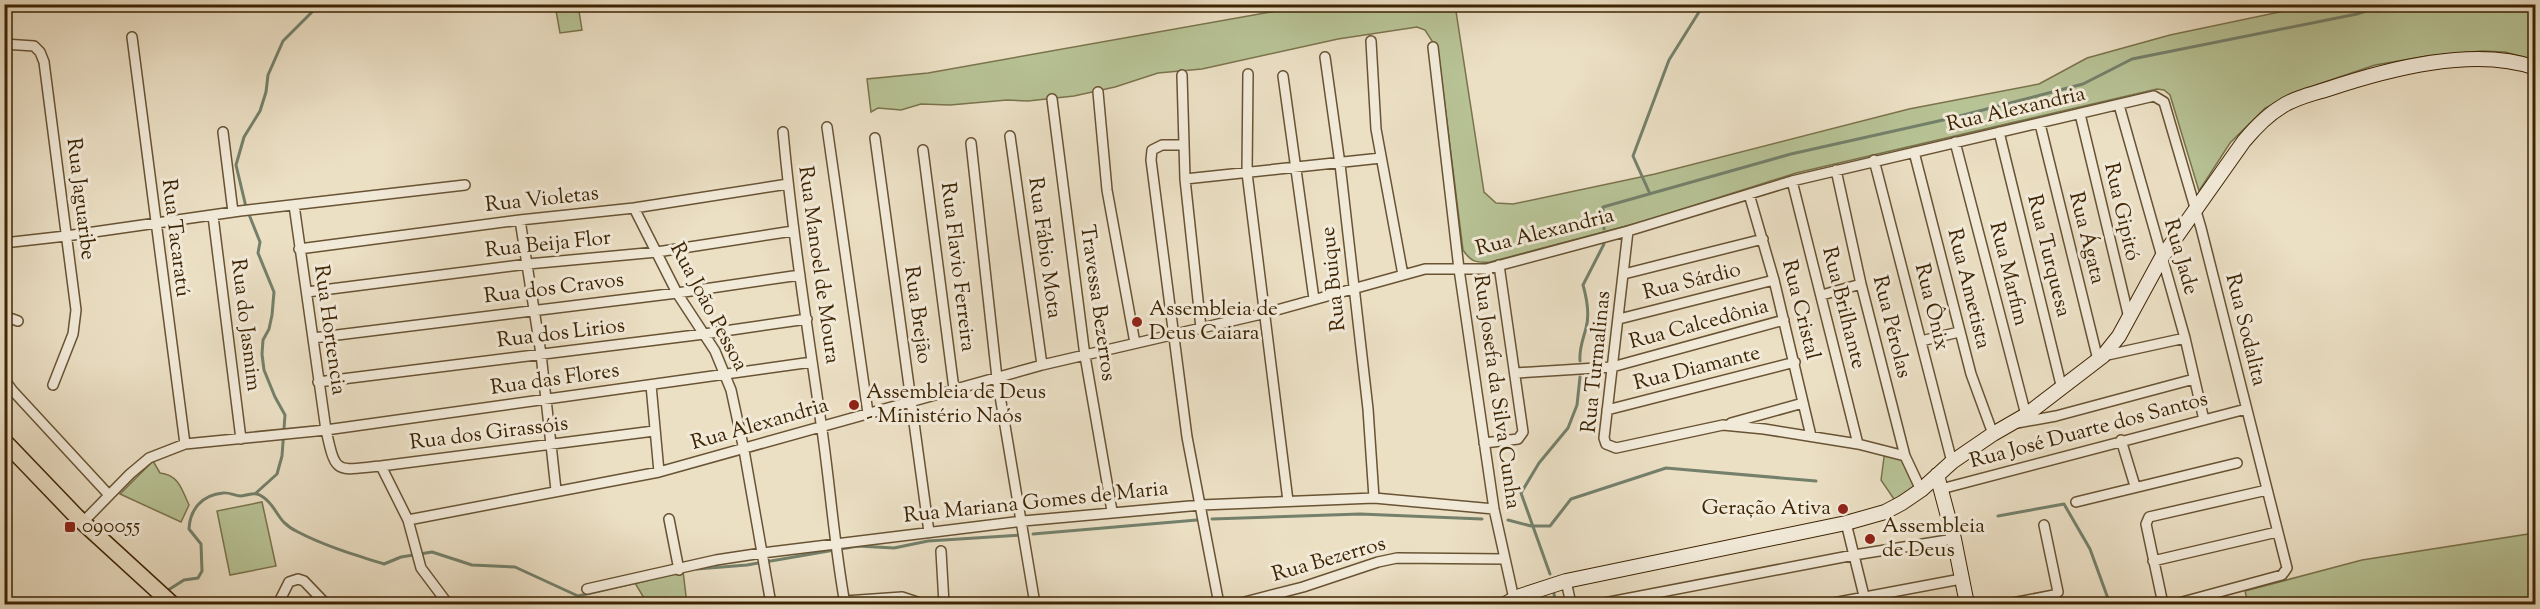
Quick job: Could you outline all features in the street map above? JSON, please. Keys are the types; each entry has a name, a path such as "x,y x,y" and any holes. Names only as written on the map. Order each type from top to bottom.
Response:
{"main road":[{"path":"1515,601 1566,581 1846,523 1885,512 1939,482 1952,462 2026,415 2101,358 2129,318 2162,257 2244,141 2256,127 2283,106 2357,79 2428,64 2481,59 2505,60 2535,68"},
{"path":"4,441 83,522 170,603"},
{"path":"1939,482 1954,539 1966,604"}],"street":[{"name":"Rua Tacaratú","path":"132,37 184,444"},
{"path":"1371,41 1376,129 1403,276"},
{"name":"Rua Jaguaribe","path":"4,44 34,46 40,52 44,62 76,323 53,385"},
{"name":"Rua Josefa da Silva Cunha","path":"1433,47 1459,269 1484,443 1494,509 1515,601"},
{"name":"Rua Buique","path":"1325,57 1340,164 1372,450 1374,498"},
{"path":"1248,74 1247,173 1288,501"},
{"path":"1182,75 1185,179 1201,328"},
{"path":"1283,76 1314,299"},
{"path":"1098,92 1109,201 1135,343"},
{"name":"Rua Alexandria","path":"408,520 659,472 1042,365 1266,313 1431,268 1486,269 1628,231 1792,181 1874,160 2040,124 2154,96 2164,102"},
{"name":"Travessa Bezerros","path":"1052,99 1084,356 1112,511"},
{"name":"Rua Sodalita","path":"2164,102 2196,212 2287,568 2283,575 2175,604"},
{"name":"Rua Jade","path":"2119,105 2185,338 2204,420"},
{"name":"Rua Gipitó","path":"2079,114 2129,318"},
{"name":"Rua Ágata","path":"2040,124 2101,358"},
{"path":"827,127 868,413"},
{"path":"223,132 236,212"},
{"name":"Rua Manoel de Moura","path":"783,132 793,231 845,603"},
{"name":"Rua Turquesa","path":"1999,132 2062,389"},
{"name":"Rua Fábio Mota","path":"1010,136 1042,365"},
{"name":"Rua Brejão","path":"875,138 929,532"},
{"name":"Rua Marfim","path":"1955,142 2026,415"},
{"path":"971,143 997,378 1023,521 1035,604"},
{"path":"1183,145 1162,145 1152,150 1150,160 1175,334 1186,437 1219,604"},
{"name":"Rua Flavio Ferreira","path":"923,150 954,389"},
{"name":"Rua Ametista","path":"1914,152 1959,332 1981,406 1993,434"},
{"path":"1185,179 1381,158"},
{"name":"Rua Ônix","path":"1874,160 1952,462"},
{"name":"Rua Pérolas","path":"1836,170 1861,284 1905,456 1922,490"},
{"name":"Rua Brilhante","path":"1792,181 1858,444"},
{"name":"Rua Violetas","path":"300,249 520,220 634,208 788,184"},
{"path":"4,243 465,185"},
{"name":"Rua Cristal","path":"1749,194 1774,280 1811,436"},
{"name":"Rua Hortencia","path":"294,205 318,382 332,459"},
{"name":"Rua João Pessoa","path":"634,208 677,293 704,334 731,390 771,604"},
{"name":"Rua do Jasmim","path":"213,216 241,439"},
{"path":"520,220 528,264 556,490"},
{"name":"Rua Beija Flor","path":"307,292 528,264 657,252 793,231"},
{"name":"Rua Turmalinas","path":"1628,231 1604,441 1616,448 1723,425 1858,444 1905,456"},
{"path":"1623,274 1763,239"},
{"path":"1484,443 1518,439 1522,435 1516,373 1499,265"},
{"name":"Rua dos Cravos","path":"313,338 677,293 800,275"},
{"name":"Rua Sárdio","path":"1619,319 1774,280"},
{"path":"1822,295 1861,284"},
{"path":"4,316 18,321"},
{"name":"Rua dos Lirios","path":"318,382 807,319"},
{"name":"Rua Calcedônia","path":"1516,373 1612,367 1784,320"},
{"path":"1921,341 1959,332"},
{"path":"2101,358 2185,338"},
{"name":"Rua das Flores","path":"241,439 326,430 812,362"},
{"name":"Rua Diamante","path":"1607,410 1795,362"},
{"path":"4,379 109,495"},
{"path":"2008,425 2056,416 2194,379"},
{"path":"651,385 659,472"},
{"path":"1723,425 1803,403"},
{"name":"Rua José Duarte dos Santos","path":"1939,482 2246,409"},
{"name":"Rua dos Girassóis","path":"332,459 345,469 381,466 654,431"},
{"path":"83,522 149,458 184,444 241,439"},
{"path":"2121,440 2135,486"},
{"path":"2076,502 2237,463"},
{"path":"381,466 408,520 418,560 437,592 448,604"},
{"path":"2163,604 2146,524 2149,516 2267,490"},
{"name":"Rua Mariana Gomes de Maria","path":"587,590 716,560 836,547 929,532 1112,511 1374,498 1494,509"},
{"path":"669,519 680,570"},
{"path":"1846,523 1865,601"},
{"path":"2007,604 2054,595 2058,592 2044,525"},
{"path":"2153,561 2277,532"},
{"path":"1599,604 1854,555 1954,539"},
{"path":"941,550 944,604"},
{"name":"Rua Bezerros","path":"1238,604 1397,558 1504,559"},
{"path":"278,604 290,582 295,579 301,580 326,604"},
{"path":"1827,604 1865,601 1961,579"},
{"path":"1566,581 1571,604"},
{"path":"845,603 902,597 923,604"}],"green space":[{"path":"555,5 578,5 582,30 560,33"},
{"path":"1310,5 1455,5 1484,192 1496,203 1513,204 1655,174 1909,109 2039,84 2087,58 2170,35 2313,5 2536,5 2535,60 2505,52 2482,51 2427,56 2375,65 2307,88 2265,108 2230,143 2199,191 2170,95 2164,90 2157,89 1796,173 1645,221 1490,262 1477,262 1463,250 1438,50 1425,30 1417,27 1338,39 1202,69 1158,73 1115,87 1074,96 1028,101 1007,100 950,105 921,104 901,110 878,108 871,112 867,79 928,73"},
{"path":"1885,450 1905,456 1921,490 1898,505 1881,480"},
{"path":"153,461 160,473 176,480 184,494 189,505 181,522 120,494"},
{"path":"262,502 276,566 230,575 217,511"},
{"path":"2535,533 2535,604 2248,604 2245,591 2362,560"},
{"path":"683,571 687,604 642,604 644,598 635,583"}],"waterway":[{"path":"256,493 277,474 282,456 285,415 264,370 262,354 263,340 269,329 272,315 274,292 258,253 260,242 246,207 236,165 244,137 260,111 268,75 283,41 320,4"},
{"path":"1650,194 1633,156 1669,60 1704,4"},
{"path":"1604,229 1603,207 1791,154 1952,118 2083,84 2132,59 2357,14 2387,4"},
{"path":"1580,361 1588,317 1583,285 1604,244"},
{"path":"1550,574 1521,493 1539,463 1568,428 1577,405 1580,377"},
{"path":"1508,520 1531,526 1550,526 1571,499 1666,468 1816,481"},
{"path":"165,592 184,580 198,578 202,571 201,544 189,529 192,515 203,500 225,493 241,496 260,495 272,505 285,524 291,528 329,546 384,564 401,557 432,552 472,565 515,567 578,596 647,580"},
{"path":"1998,516 2064,504 2090,549 2110,604"},
{"path":"1212,519 1360,514 1482,519"},
{"path":"1033,534 1197,520"},
{"path":"697,569 747,565 858,546 894,548 928,541 1021,535"},
{"path":"1554,594 1556,604"},
{"path":"146,604 157,597"},
{"path":"37,604 42,602 53,604"}],"place":[{"name":"Assembleia de Deus Caiara","path":"1137,322"},
{"name":"Assembleia de Deus - Ministério Naós","path":"854,405"},
{"name":"Geração Ativa","path":"1843,509"},
{"name":"090055","path":"70,527"},
{"name":"Assembleia de Deus","path":"1870,539"}]}
